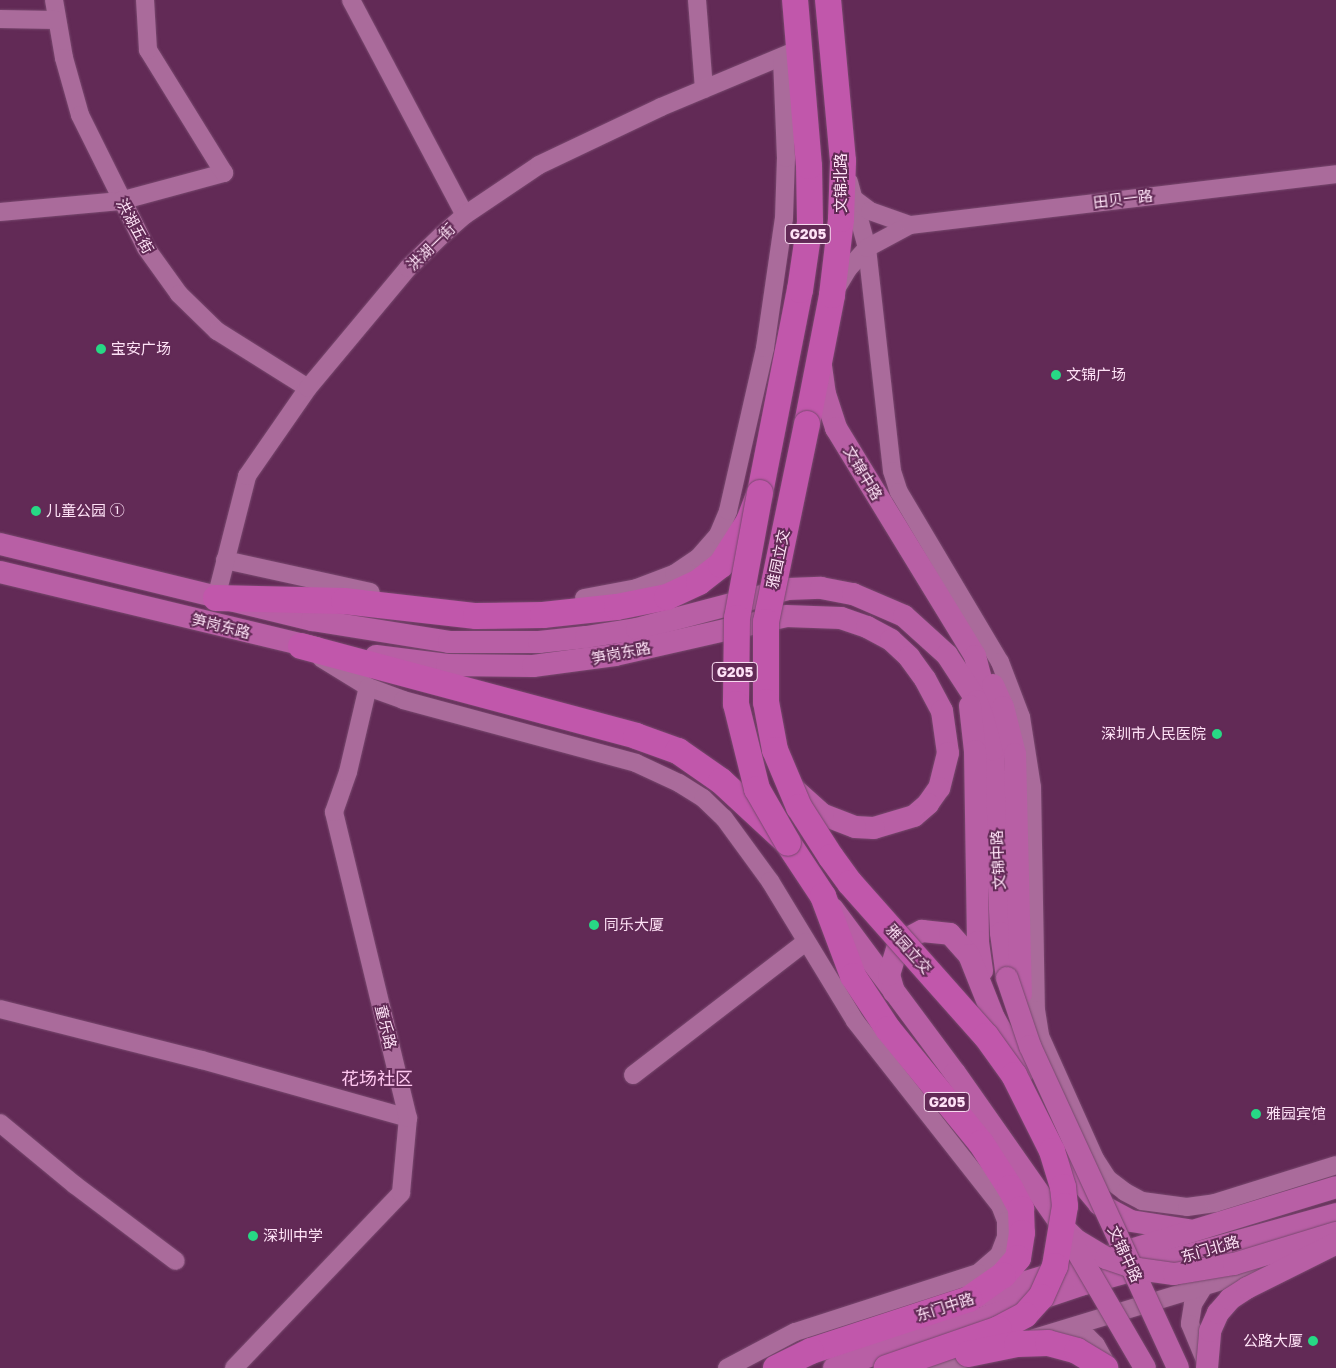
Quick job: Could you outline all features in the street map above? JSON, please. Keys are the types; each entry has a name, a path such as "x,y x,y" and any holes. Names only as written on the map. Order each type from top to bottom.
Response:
{"highway":[{"name":"文锦北路","path":"760,493 810,222 810,166 790,53 795,0"},
{"name":"文锦北路","path":"807,424 832,295 841,219 843,161 828,0"},
{"name":"雅园立交","path":"807,424 770,590 764,649 767,711 775,750 785,778 799,807 850,883 986,1036 1030,1093 1052,1151 1063,1187 1063,1231 1048,1285 1033,1307 1014,1322 887,1368"},
{"path":"216,598 344,601 476,616 543,615 617,607 667,597 699,582 721,565 738,542 760,493"},
{"name":"G205","path":"760,493 737,618 736,704 756,789 788,843 823,896 853,976 888,1029 981,1144 1021,1209 1022,1233 1018,1258 1004,1275 970,1299"},
{"path":"301,646 636,736 678,751 700,765 788,843"},
{"name":"东门中路","path":"776,1368 811,1351 970,1299"},
{"path":"899,1368 1033,1342 1077,1351 1105,1368"}],"main road":[{"name":"文锦中路","path":"820,358 825,394 836,428 975,656 987,702 993,749 1001,933 1007,978 1030,1046 1178,1368"},
{"name":"笋岗东路","path":"0,544 216,598 399,636 491,644 538,642 637,628 788,589 821,588 853,594 904,616 934,642 964,679 987,725 993,749"},
{"name":"笋岗东路","path":"0,572 301,646 447,665 533,666 615,655 786,616 841,618 883,636 909,657 942,711 947,733 947,762 939,788 928,804 914,816 896,824 874,828 836,821 799,795 785,778"},
{"path":"975,656 1003,707 1015,754 1021,1038 1030,1093"},
{"path":"964,679 973,733 978,942 987,996"},
{"path":"823,896 955,1074 1062,1226 1145,1368"},
{"path":"894,992 889,975 899,943 908,935 937,930 961,942 1030,1093 1080,1182 1099,1204 1131,1221 1188,1230"},
{"path":"1007,978 1016,1054 1030,1093"},
{"name":"东门北路","path":"1116,1253 1336,1187"},
{"name":"东门北路","path":"1084,1284 1336,1214"},
{"path":"1062,1226 1076,1240 1106,1258 1138,1269 1174,1274 1234,1264 1336,1233"},
{"path":"1207,1368 1210,1331 1218,1312 1230,1299 1247,1288 1336,1245"},
{"name":"东门中路","path":"970,1299 1116,1253"},
{"name":"东门中路","path":"834,1368 1084,1284"}],"street":[{"name":"洪湖五街","path":"54,0 56,20 80,115 120,201 146,248 179,294 217,331 308,388"},
{"path":"0,212 120,201 224,173 148,50 146,0"},
{"path":"351,0 465,215"},
{"path":"697,0 704,89"},
{"path":"0,19 56,20"},
{"path":"225,560 359,591 438,602 494,604 548,603 637,588 674,574 698,558 718,535 728,511 774,296 785,184 790,53"},
{"name":"洪湖一街","path":"216,598 247,476 308,388 408,268 465,215 539,165 704,89 790,53"},
{"path":"843,161 867,248 892,471 899,492 1000,662 1021,716 1032,787 1036,1010 1040,1036 1095,1159 1108,1179 1125,1192 1142,1201 1187,1207 1215,1203 1336,1165"},
{"name":"田贝一路","path":"832,295 848,270 867,248 910,225 1336,174"},
{"name":"田贝一路","path":"854,199 870,211 910,225"},
{"path":"301,646 368,687 403,700 636,763 679,783 724,818 770,881 855,1021 1000,1205 1006,1221 1006,1238 999,1255 978,1273 795,1332 727,1368"},
{"name":"童乐路","path":"234,1368 401,1193 408,1118 334,812 348,772 368,687"},
{"path":"633,1075 806,942"},
{"path":"0,1009 202,1060 408,1118"},
{"path":"0,1123 176,1261"},
{"path":"936,1368 1203,1288 1336,1245"},
{"path":"1203,1288 1193,1304 1190,1324 1207,1368"},
{"path":"1066,1330 1088,1337 1096,1345 1110,1368"}],"place":[{"name":"宝安广场","path":"101,349"},
{"name":"文锦广场","path":"1056,375"},
{"name":"儿童公园 ①","path":"36,511"},
{"name":"深圳市人民医院","path":"1217,734"},
{"name":"同乐大厦","path":"594,925"},
{"name":"雅园宾馆","path":"1256,1114"},
{"name":"深圳中学","path":"253,1236"},
{"name":"公路大厦","path":"1313,1341"}],"district":[{"name":"花场社区","path":"377,1078"}]}
